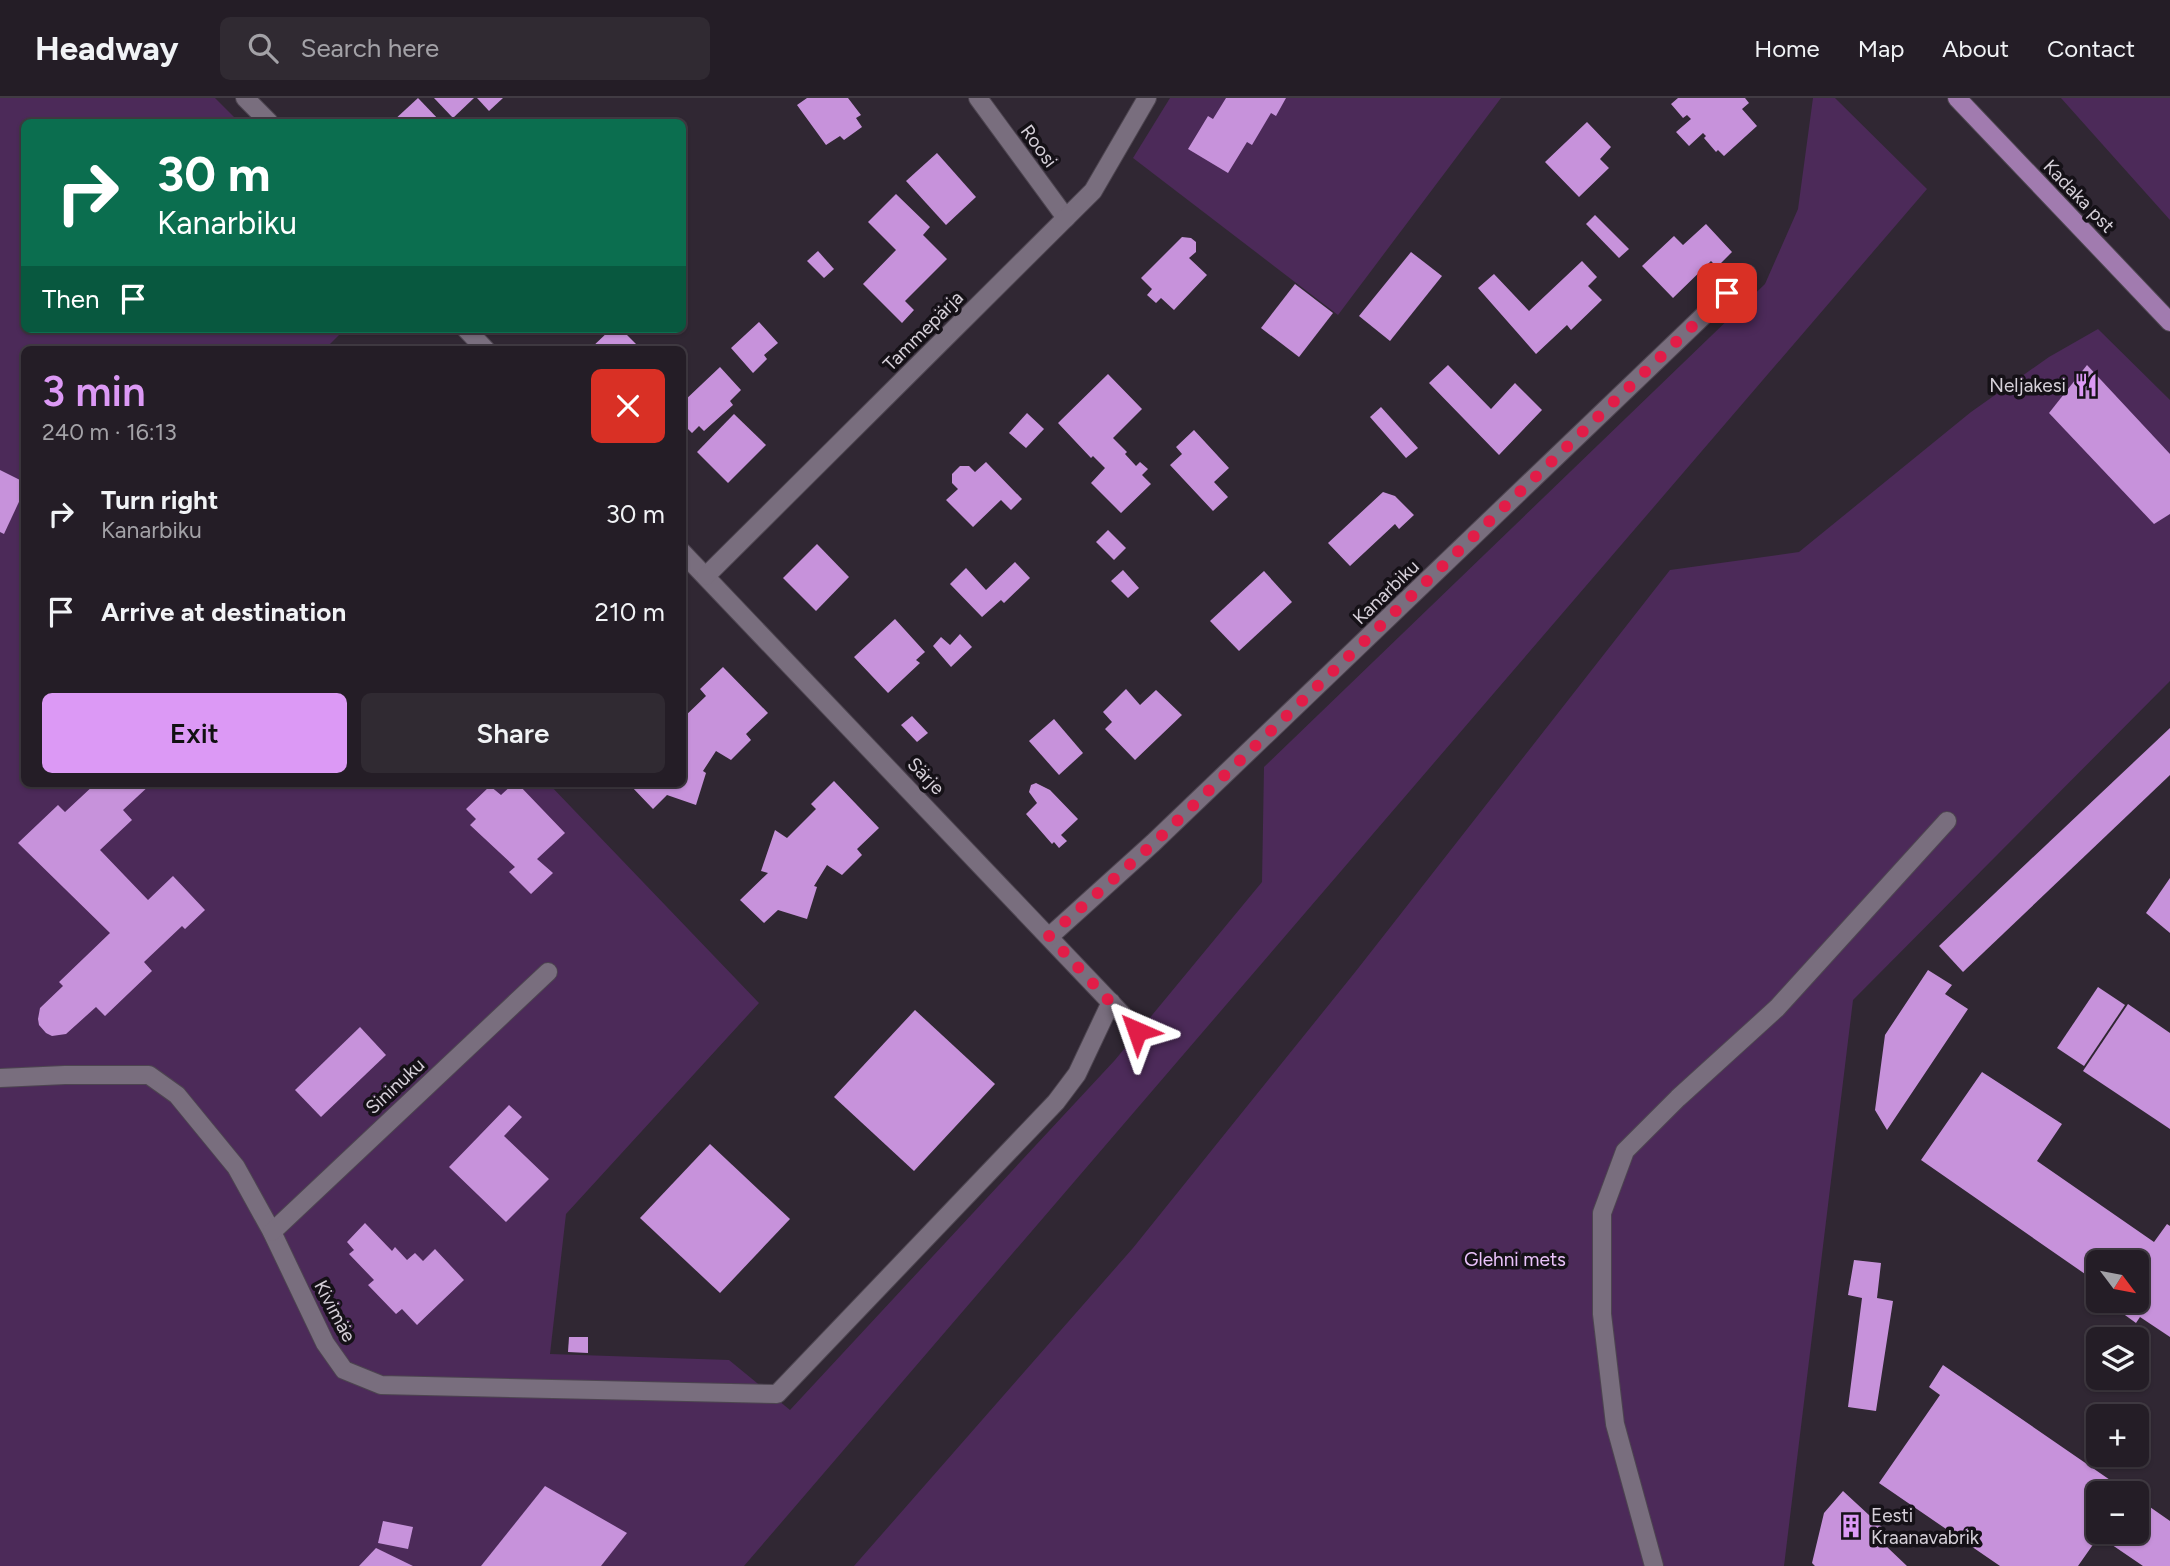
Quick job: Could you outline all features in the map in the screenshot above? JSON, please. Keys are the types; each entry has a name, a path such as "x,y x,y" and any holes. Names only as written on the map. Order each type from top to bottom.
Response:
{"main road":[{"name":"Kadaka pst","path":"1957,98 2170,322"}],"street":[{"path":"245,98 266,119"},
{"name":"Roosi","path":"978,98 1066,218"},
{"name":"Tammepärja","path":"706,576 1093,191 1147,98"},
{"name":"Kanarbiku","path":"1049,936 1153,844 1747,274"},
{"path":"470,333 482,346"},
{"name":"Särje","path":"686,556 1137,1031"},
{"path":"1653,1566 1615,1424 1602,1314 1602,1213 1625,1151 1678,1098 1777,1008 1947,821"},
{"name":"Sininuku","path":"272,1232 548,972"},
{"name":"Kivimäe","path":"0,1078 149,1075 177,1094 236,1167 272,1232 325,1343 344,1370 381,1385 777,1394 1056,1102 1077,1074 1111,1002"}],"green space":[{"path":"0,98 215,98 236,119 21,119 21,333 341,333 328,346 21,346 21,787 552,787 759,1003 566,1214 550,1354 729,1360 790,1410 1115,1060 1262,882 1264,767 1765,284 1798,209 1813,98 1835,98 1927,189 744,1566 0,1566"},
{"path":"1170,98 1501,98 1338,315 1133,158"},
{"path":"2061,98 2170,98 2170,220"},
{"name":"Glehni mets","path":"2098,329 2170,400 2170,681 1853,1000 1784,1566 854,1566 1133,1248 1356,971 1670,570 1799,552 1971,412 2049,357"}],"building":[{"path":"418,98 438,119 395,119"},
{"path":"434,98 474,98 453,118"},
{"path":"477,98 503,98 489,111"},
{"path":"807,98 848,98 861,115 856,118 862,127 844,140 840,136 826,145 797,105"},
{"path":"1226,98 1286,98 1276,116 1271,113 1252,145 1247,142 1228,173 1188,149 1208,116 1213,119"},
{"path":"1678,98 1745,98 1749,103 1742,109 1757,126 1724,156 1718,150 1716,152 1703,133 1689,146 1676,132 1691,119 1687,115 1683,118 1671,104"},
{"path":"1587,122 1611,147 1600,159 1609,168 1579,197 1545,162"},
{"path":"937,153 976,197 946,225 906,181"},
{"path":"896,194 930,227 923,235 947,259 905,301 914,310 902,323 863,284 896,250 868,222"},
{"path":"1595,215 1629,249 1619,258 1586,224"},
{"path":"1706,224 1732,252 1717,267 1711,261 1673,298 1642,266 1674,236 1683,245"},
{"path":"1182,237 1196,242 1196,252 1189,258 1207,275 1174,310 1161,298 1156,303 1147,295 1152,289 1141,278"},
{"path":"818,251 834,269 824,278 807,261"},
{"path":"1411,252 1442,276 1390,341 1359,316"},
{"path":"1582,261 1597,277 1588,286 1602,300 1571,330 1567,325 1536,354 1478,288 1494,274 1529,311"},
{"path":"1295,284 1333,313 1299,357 1261,328"},
{"path":"759,322 778,343 764,355 767,359 753,373 731,348"},
{"path":"607,333 625,333 638,346 593,346"},
{"path":"1448,365 1491,409 1515,383 1542,410 1499,455 1429,383"},
{"path":"2087,365 2170,454 2170,514 2154,524 2049,413"},
{"path":"720,367 741,390 730,401 733,405 704,431 699,426 692,433 686,427 686,399"},
{"path":"1108,374 1142,409 1113,438 1136,466 1140,462 1148,469 1142,475 1151,484 1121,513 1091,483 1105,468 1093,456 1091,458 1058,423"},
{"path":"1381,407 1418,448 1406,458 1370,417"},
{"path":"1027,413 1044,429 1026,448 1009,433"},
{"path":"734,414 766,445 728,483 697,452"},
{"path":"1194,430 1229,468 1214,482 1228,497 1213,511 1170,465 1182,454 1176,447"},
{"path":"986,462 1022,499 1011,510 1001,500 973,527 946,500 958,489 952,483 952,474 960,466 969,466 975,472"},
{"path":"0,470 21,480 21,497 4,534 0,532"},
{"path":"1383,492 1395,496 1414,515 1399,529 1395,524 1350,566 1328,543"},
{"path":"1108,530 1126,548 1114,560 1096,542"},
{"path":"817,544 849,577 816,611 783,578"},
{"path":"1015,562 1030,578 1004,603 1001,600 982,617 950,584 966,568 986,590"},
{"path":"1123,570 1139,588 1128,598 1111,581"},
{"path":"1264,571 1292,602 1239,651 1210,621"},
{"path":"895,619 925,652 916,660 920,663 888,693 854,657"},
{"path":"960,634 972,647 951,667 933,646 941,637 950,645"},
{"path":"723,667 768,713 746,734 751,740 731,760 716,751 703,771 706,773 696,805 667,795 653,809 632,787 686,787 686,715 706,696 700,689"},
{"path":"1126,689 1140,705 1156,690 1182,715 1135,760 1105,729 1112,722 1103,712"},
{"path":"912,716 928,733 917,742 901,725"},
{"path":"1054,719 1083,753 1059,775 1029,741"},
{"path":"2170,728 2170,775 1963,972 1939,946"},
{"path":"834,781 879,828 857,849 862,855 842,875 827,865 814,886 817,887 807,919 778,910 764,923 740,900 768,873 761,871 775,830 787,838 816,809 811,804"},
{"path":"1036,783 1050,790 1078,819 1061,835 1067,841 1059,848 1054,842 1052,844 1026,814 1037,803 1029,792 1031,785"},
{"path":"92,787 148,787 123,810 132,820 100,850 148,900 173,876 205,910 185,929 182,926 144,962 152,971 105,1016 96,1007 66,1034 52,1036 39,1025 40,1008 63,986 59,982 110,933 18,843 58,805 65,812"},
{"path":"489,787 501,795 510,787 521,787 565,833 537,859 553,873 531,894 509,872 515,867 470,825 476,819 466,809"},
{"path":"2170,878 2170,933 2146,913"},
{"path":"1928,970 1952,985 1945,994 1968,1009 1887,1130 1875,1110 1885,1035"},
{"path":"2098,987 2125,1005 2084,1066 2057,1048"},
{"path":"2128,1004 2170,1033 2170,1129 2083,1071"},
{"path":"915,1010 995,1084 914,1171 834,1097"},
{"path":"360,1027 386,1055 321,1117 295,1090"},
{"path":"1982,1072 2062,1124 2037,1161 2154,1242 2167,1224 2170,1226 2170,1337 2140,1317 2136,1323 2122,1313 2149,1313 2149,1250 2086,1250 2086,1275 1921,1160"},
{"path":"509,1105 522,1117 504,1136 549,1179 506,1222 449,1167"},
{"path":"710,1144 790,1219 720,1293 640,1218"},
{"path":"365,1223 392,1251 395,1247 407,1260 415,1253 423,1261 435,1249 464,1280 417,1325 402,1309 396,1314 368,1285 374,1280 349,1254 354,1250 347,1242"},
{"path":"1854,1260 1881,1263 1877,1298 1893,1301 1876,1411 1848,1407 1862,1298 1848,1295"},
{"path":"569,1337 588,1337 588,1353 568,1352"},
{"path":"1943,1365 2086,1463 2086,1467 2091,1467 2112,1481 2086,1481 2086,1544 2093,1544 2078,1566 2000,1566 1879,1483 1940,1395 1929,1387"},
{"path":"545,1486 627,1533 601,1566 481,1566"},
{"name":"Eesti Kraanavabrik","path":"1843,1491 1896,1540 1887,1547 1907,1566 1815,1566 1812,1563 1824,1513"},
{"path":"2149,1506 2170,1521 2170,1566 2143,1566 2111,1544 2149,1544"},
{"path":"383,1521 413,1527 408,1549 378,1543"},
{"path":"376,1548 413,1566 359,1566"}],"place":[{"name":"Neljakesi","path":"2086,385"},
{"name":"Eesti Kraanavabrik","path":"1851,1526"}],"route":[{"path":"1137,1031 1049,936 1153,844 1727,293"}]}
